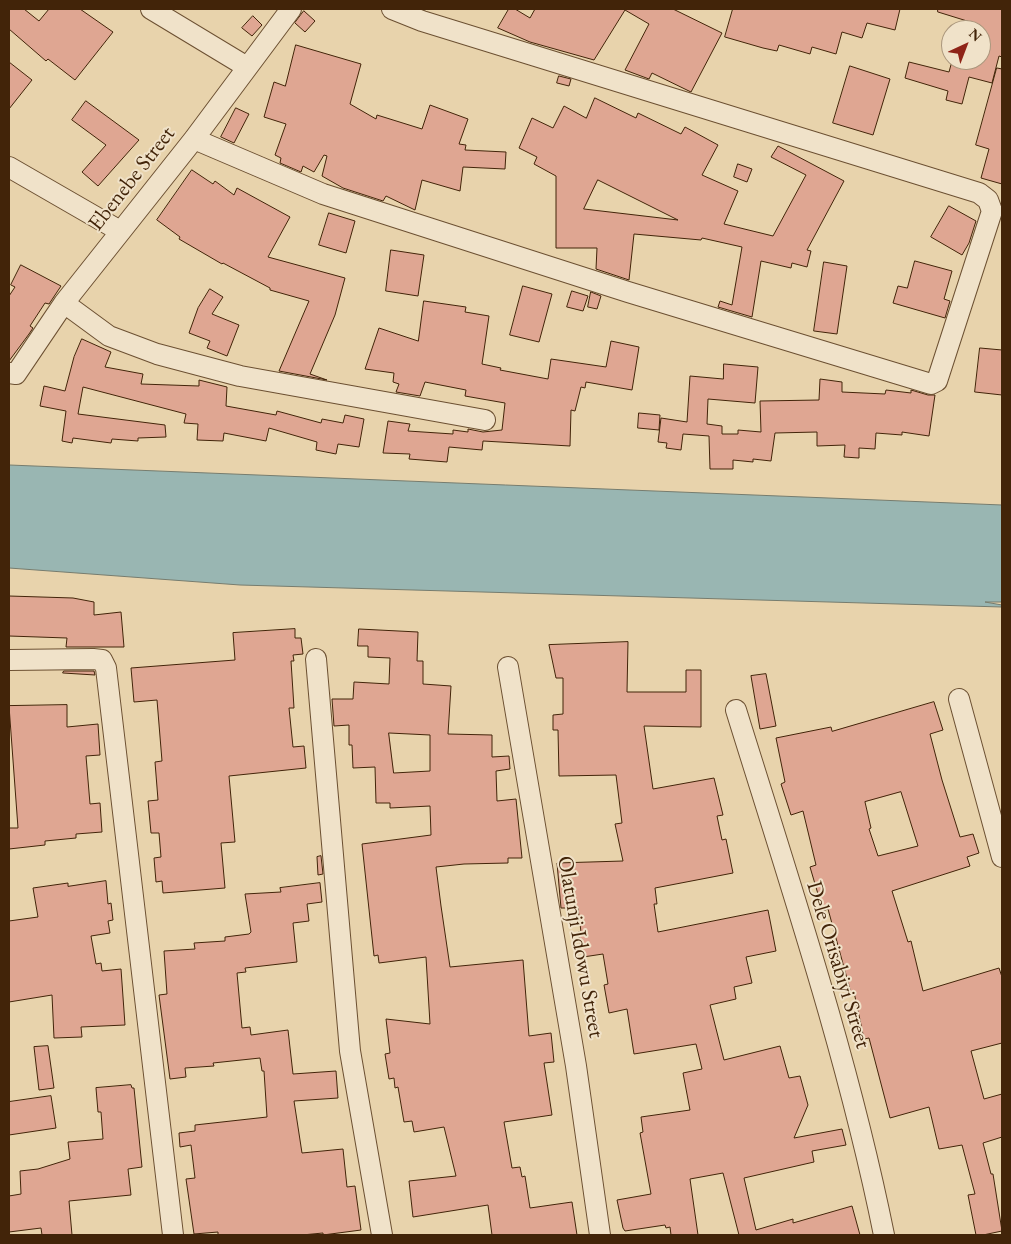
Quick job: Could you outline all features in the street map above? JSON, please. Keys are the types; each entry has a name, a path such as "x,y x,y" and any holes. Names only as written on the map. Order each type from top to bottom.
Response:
{"street":[{"path":"151,9 247,67"},
{"name":"Ebenebe Street","path":"9,373 16,374 64,303 194,139 291,9"},
{"path":"194,139 323,194 847,359 931,384 937,381 992,211 988,200 979,192 422,21 392,9"},
{"path":"9,167 120,231"},
{"path":"64,303 109,336 157,354 240,376 485,420"},
{"path":"9,660 93,659 102,660 106,668 173,1235"},
{"path":"316,659 350,1051 382,1235"},
{"name":"Olatunji Idowu Street","path":"508,667 576,1066 600,1235"},
{"path":"959,699 1002,857"},
{"name":"Dele Orisabiyi Street","path":"736,710 822,988 866,1147 884,1235"}],"water":[{"path":"9,465 1002,505 1002,602 985,602 1002,605 1002,607 240,585 9,568"}],"building":[{"path":"9,9 24,9 39,21 49,9 80,9 113,32 75,80 48,59 46,61 9,29"},
{"path":"509,9 515,9 530,18 535,9 673,9 722,33 691,92 652,73 649,79 625,70 649,24 625,10 594,60 530,42 498,28"},
{"path":"733,9 900,9 895,30 867,23 862,38 842,32 836,54 812,47 810,54 779,45 777,51 725,37"},
{"path":"938,9 1002,9 1002,57 999,56 992,83 969,77 962,104 946,100 948,91 905,78 909,62 949,72 950,70 991,70 991,20 964,20 938,12"},
{"path":"304,11 315,21 305,32 295,23"},
{"path":"253,16 262,25 252,36 242,28"},
{"path":"296,45 361,64 350,104 376,119 377,115 422,129 430,105 468,119 459,144 466,145 465,150 506,152 505,169 463,167 460,191 422,180 415,210 386,196 383,201 343,188 322,176 327,156 324,155 314,172 303,166 301,172 280,163 281,158 275,155 286,124 264,117 274,82 285,86"},
{"path":"9,62 32,80 9,109"},
{"path":"850,66 890,79 873,135 833,123"},
{"path":"997,68 1002,69 1002,184 981,178 989,149 976,145"},
{"path":"559,76 571,79 569,86 557,83"},
{"path":"595,98 636,118 638,113 681,134 685,127 718,145 702,175 738,191 724,224 773,236 806,175 771,157 778,146 844,181 807,250 811,251 807,267 792,263 791,268 761,261 752,317 718,307 720,301 732,305 742,247 702,238 701,240 634,234 629,280 596,269 597,248 556,248 556,176 534,164 537,157 519,148 532,118 553,128 564,106 586,118","holes":["598,180 678,220 584,209"]},
{"path":"86,101 139,140 98,186 82,172 106,145 72,120"},
{"path":"236,108 249,114 234,143 221,137"},
{"path":"738,164 752,169 747,182 734,177"},
{"path":"192,170 213,184 215,181 234,195 237,188 290,217 268,257 345,278 335,315 310,374 327,380 279,371 309,301 270,290 270,288 222,264 179,239 180,237 157,220"},
{"path":"949,206 976,221 969,243 962,255 931,237"},
{"path":"329,213 355,221 346,253 319,245"},
{"path":"391,250 424,255 418,296 386,291"},
{"path":"915,261 952,271 944,299 950,301 945,318 893,303 898,286 907,288"},
{"path":"824,262 847,266 837,334 814,331"},
{"path":"21,265 61,286 49,304 45,303 30,326 33,328 9,361 9,296 15,287 11,285"},
{"path":"523,286 552,294 539,342 510,335"},
{"path":"210,289 223,297 212,314 239,325 227,356 207,348 210,341 189,333 198,308"},
{"path":"572,291 588,296 583,311 567,307"},
{"path":"591,292 601,296 597,309 588,307"},
{"path":"424,301 466,307 465,312 489,316 482,364 501,368 500,370 548,379 551,359 606,367 611,341 639,347 632,390 586,382 585,388 581,387 575,411 571,410 570,446 483,441 482,450 449,447 447,462 409,459 410,454 383,453 388,421 410,424 408,431 453,434 453,430 468,432 468,429 483,432 502,430 505,403 465,396 466,390 425,382 420,396 396,392 399,384 393,382 394,373 365,369 379,328 418,341"},
{"path":"82,339 111,352 105,367 143,374 141,384 199,386 199,380 227,387 226,406 276,415 277,411 321,423 322,419 343,423 345,415 364,419 359,447 338,444 336,454 316,450 317,442 269,428 266,441 224,433 223,441 197,440 198,424 184,423 186,414 83,387 78,414 165,425 166,437 138,438 138,441 112,439 111,443 73,438 72,443 62,441 66,411 40,406 44,386 65,391 74,357"},
{"path":"980,348 1002,350 1002,395 975,392"},
{"path":"724,364 758,367 755,403 708,399 707,424 722,426 722,434 738,434 738,430 761,432 760,401 819,400 820,379 842,382 842,392 885,394 886,390 911,393 911,390 935,395 929,436 902,432 902,435 876,433 875,449 859,448 859,458 844,457 845,445 817,446 817,432 775,433 771,461 753,459 753,462 733,460 733,469 710,469 709,436 683,434 681,450 666,448 667,443 658,442 661,418 687,422 690,376 723,379"},
{"path":"639,413 660,415 659,430 638,428"},
{"path":"9,596 73,598 94,602 94,615 121,612 124,647 66,647 67,638 9,636"},
{"path":"295,629 295,638 301,638 303,654 293,655 294,661 291,661 294,708 289,708 293,747 304,746 306,768 229,776 235,842 221,843 225,888 163,893 162,881 156,882 154,858 161,857 159,833 151,833 148,801 158,800 155,762 162,761 157,700 134,702 131,668 235,660 233,633"},
{"path":"359,629 418,632 417,661 423,661 423,684 451,686 448,734 492,735 492,757 509,756 510,769 496,771 497,801 516,799 522,858 508,858 508,863 436,867 441,906 450,967 523,960 529,1036 551,1033 554,1062 544,1063 552,1115 504,1122 512,1168 520,1167 522,1177 525,1176 530,1208 572,1202 577,1235 492,1235 488,1205 413,1217 409,1181 456,1176 444,1127 414,1132 412,1121 404,1122 398,1087 395,1088 394,1078 389,1079 385,1054 390,1053 386,1019 430,1024 426,957 379,963 378,955 374,956 362,844 431,835 430,806 390,808 390,803 376,803 375,767 353,768 352,745 349,745 349,725 334,726 332,699 353,699 354,682 389,684 390,658 368,657 368,646 358,646","holes":["389,733 430,735 430,771 394,773"]},
{"path":"628,642 627,692 686,692 686,670 701,670 701,727 644,726 653,789 714,778 723,815 717,816 722,840 726,839 733,873 655,888 657,904 654,904 658,932 768,910 776,951 746,957 752,983 734,987 736,999 710,1005 724,1060 780,1046 789,1078 800,1076 808,1105 794,1138 842,1129 846,1145 812,1151 814,1162 744,1178 756,1230 793,1219 793,1223 852,1206 860,1235 739,1235 723,1173 690,1179 698,1235 671,1235 670,1227 666,1228 665,1225 625,1231 623,1228 617,1200 651,1194 640,1133 643,1132 641,1117 690,1110 683,1073 702,1069 696,1044 634,1054 627,1009 609,1013 604,985 608,984 603,954 583,957 578,932 581,932 578,908 561,908 557,863 623,861 615,824 622,823 616,775 559,776 558,730 553,730 553,715 563,714 563,678 556,678 549,645"},
{"path":"64,671 94,671 95,675 63,673"},
{"path":"766,674 776,726 760,729 751,676"},
{"path":"934,702 943,730 930,734 942,780 960,837 973,834 979,853 967,857 970,866 892,891 908,942 911,941 923,991 999,968 1002,977 1002,1043 971,1051 984,1099 1002,1094 1002,1137 983,1143 991,1174 993,1174 1002,1231 976,1235 968,1195 975,1194 962,1145 939,1149 929,1107 890,1118 869,1038 864,1039 854,992 851,993 828,909 823,911 810,867 816,865 803,811 791,815 781,784 785,782 776,738 831,727 832,731","holes":["901,792 918,846 878,856 869,829 871,828 865,802"]},
{"path":"67,705 67,727 98,724 100,755 86,756 90,804 100,803 102,832 76,834 76,838 45,841 45,845 9,849 9,828 18,828 9,706"},
{"path":"321,856 323,874 318,875 317,857"},
{"path":"106,881 108,904 111,903 113,920 108,921 110,933 91,936 96,964 101,963 102,971 121,969 125,1025 81,1027 82,1037 54,1038 52,995 9,1002 9,921 38,917 33,888 68,883 68,886"},
{"path":"320,883 322,902 307,904 309,921 293,923 297,962 245,968 246,972 237,973 242,1028 250,1027 251,1035 288,1030 293,1074 336,1071 338,1098 294,1101 302,1153 343,1149 347,1187 355,1186 361,1230 323,1235 323,1233 302,1235 218,1235 218,1232 194,1234 186,1179 195,1178 191,1145 180,1147 179,1133 195,1131 195,1125 267,1117 264,1071 262,1071 260,1058 213,1063 214,1066 185,1068 186,1077 170,1079 159,995 167,994 164,951 195,949 194,943 225,941 225,937 249,934 251,932 245,894 281,892 280,888"},
{"path":"48,1046 54,1088 39,1090 34,1047"},
{"path":"131,1085 134,1088 142,1167 128,1169 131,1195 69,1201 72,1235 42,1235 41,1228 9,1232 9,1196 21,1194 20,1171 38,1169 70,1159 68,1142 103,1139 101,1112 98,1112 96,1088"},
{"path":"51,1096 56,1128 9,1135 9,1102"}]}
